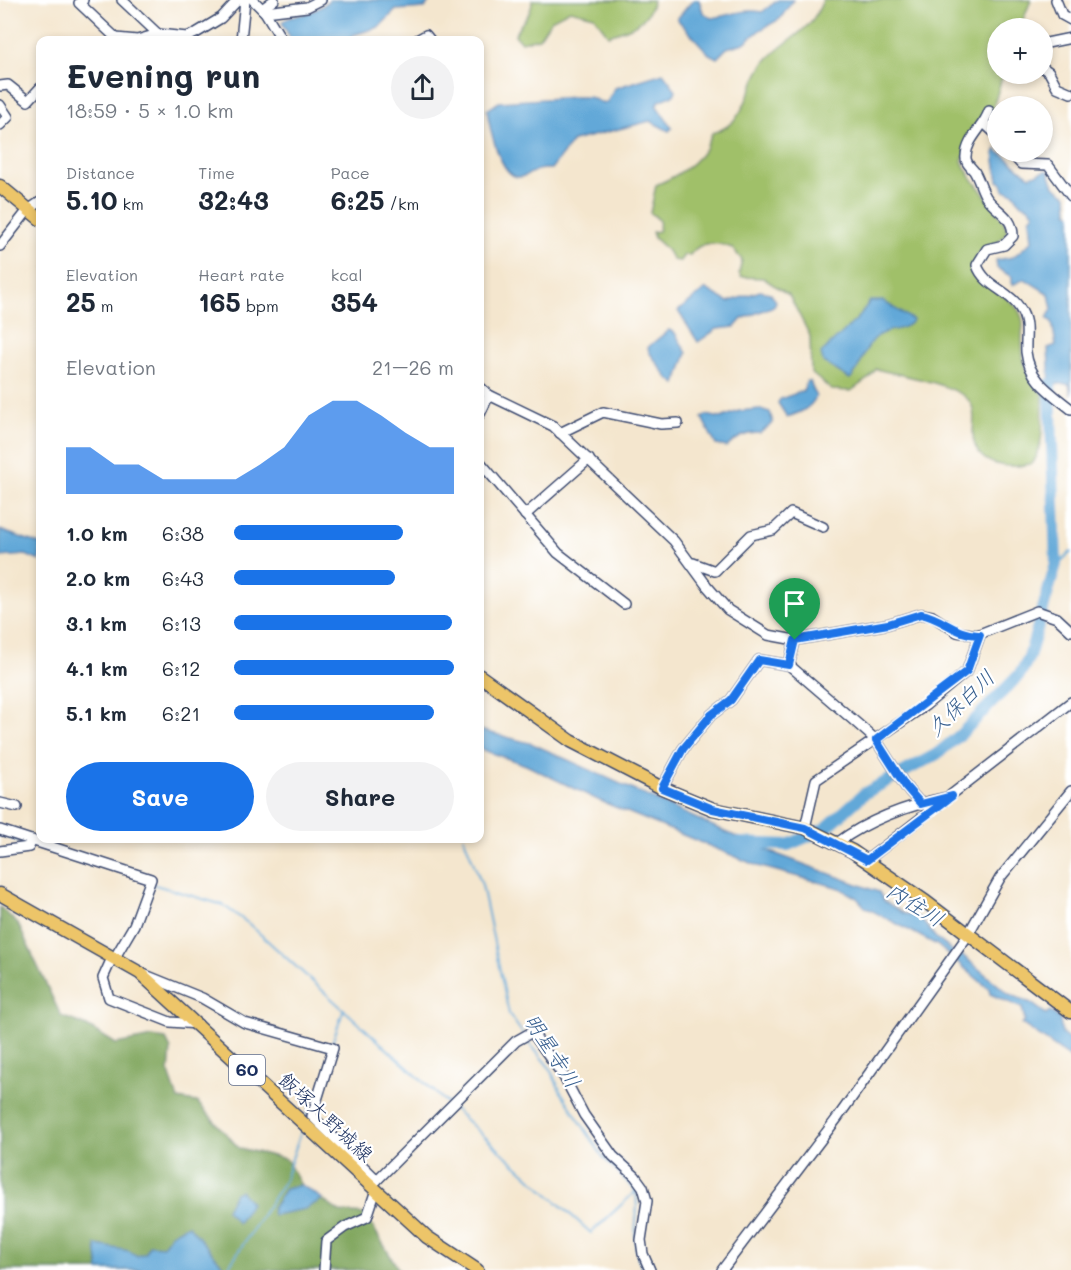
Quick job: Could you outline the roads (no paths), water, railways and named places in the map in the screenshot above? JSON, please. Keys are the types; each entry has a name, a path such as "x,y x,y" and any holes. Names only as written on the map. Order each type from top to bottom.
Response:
{"main road":[{"path":"0,186 36,216"},
{"path":"484,679 571,741 662,788 713,809 805,828 867,860 1071,1012"},
{"name":"飯塚大野城線","path":"0,894 140,973 375,1185 427,1237 477,1270"}],"street":[{"path":"83,0 79,3 112,36"},
{"path":"122,0 158,34"},
{"path":"189,36 221,18 238,0"},
{"path":"241,36 245,0"},
{"path":"253,0 279,36"},
{"path":"263,11 274,0"},
{"path":"263,11 307,7 321,0"},
{"path":"1056,0 1062,15 1071,20"},
{"path":"151,36 158,34 177,36"},
{"path":"1053,42 1071,38"},
{"path":"1053,80 1057,87 1071,93"},
{"path":"0,86 8,85 28,101 36,94"},
{"path":"0,105 8,117 0,125"},
{"path":"987,118 985,124 969,143 967,164 975,173 986,197 1009,218 1013,227 1013,237 1004,245 987,249 977,265 985,279 1018,304 1025,316 1028,327 1026,351 1029,367 1036,381 1071,409"},
{"path":"1019,162 1048,165 1071,196"},
{"path":"0,246 28,210 36,205"},
{"path":"484,391 489,395 535,415 560,433 674,541 728,610 768,634 795,640 888,624 921,614 932,616 957,632 980,635 1037,611 1057,618 1071,632"},
{"path":"484,406 489,395"},
{"path":"560,433 603,412 661,424 678,423"},
{"path":"525,515 589,459"},
{"path":"484,467 558,554 624,604"},
{"path":"691,562 715,572 752,535 773,530 791,513 823,526"},
{"path":"805,828 816,780 876,740 967,671 980,635"},
{"path":"789,665 795,640"},
{"path":"662,788 683,749 711,715 731,700 759,660 789,665 876,740 906,787 921,804"},
{"path":"867,860 1071,702"},
{"path":"722,1270 838,1117 944,969 967,936 999,878 1071,791"},
{"path":"837,843 853,831 889,813 952,796"},
{"path":"0,802 17,807"},
{"path":"0,830 30,844 151,879 134,925 103,978 109,998 171,1022 198,1024"},
{"path":"0,851 30,844"},
{"path":"140,973 176,986 245,1023 333,1048 312,1116 375,1185"},
{"path":"324,1270 326,1241 331,1234 367,1217 375,1185 516,1041 532,1032 564,1077 584,1115 612,1156 635,1176 643,1187 647,1201 641,1240 643,1254 650,1270"}],"water":[{"path":"329,0 431,0 425,8 396,10 379,27 352,36 289,36 282,22 285,19 323,5"},
{"path":"693,0 699,0 703,12 711,18 743,12 762,12 778,0 793,0 780,19 760,30 744,43 727,48 717,58 709,54 677,19"},
{"path":"663,73 676,90 674,95 659,101 656,105 672,128 669,131 650,121 573,141 551,169 536,171 520,177 513,175 501,161 487,110 499,102 589,97 603,103 607,102 615,88"},
{"path":"995,162 1012,162 1030,176 1048,170 1054,186 1067,195 1068,211 1071,214 1071,394 1069,384 1050,384 1048,348 1056,345 1052,322 1047,318 1052,309 1049,294 1025,279 1012,285 1012,277 997,268 996,260 1013,257 1032,241 1030,219 1034,214 1029,207 1020,203 1014,193 1004,190 1002,183 998,181"},
{"path":"706,289 728,302 760,291 770,293 776,301 774,306 742,319 735,327 717,329 698,342 678,311"},
{"path":"870,301 883,301 913,320 901,328 879,335 866,350 850,379 823,362 821,353 858,318"},
{"path":"669,330 675,333 687,353 676,384 668,378 649,352 648,347"},
{"path":"807,381 810,381 816,397 814,401 807,408 787,417 778,403 780,399 803,391"},
{"path":"760,409 770,412 773,423 760,433 742,436 727,447 716,445 702,418 706,415 721,418 739,411"},
{"path":"0,530 36,543 36,559 26,555 0,557"},
{"path":"484,731 533,744 763,849 879,892 884,901 903,913 920,918 936,938 958,955 962,955 1009,994 1031,1003 1046,1014 1050,1011 1060,1019 1062,1034 1071,1041 1071,1058 1022,1024 1025,1020 1022,1008 990,994 989,989 937,945 865,907 857,898 840,888 758,866 598,800 526,765 484,750"},
{"path":"301,1185 323,1199 305,1209 273,1215 272,1209 285,1189"},
{"path":"240,1191 251,1203 238,1223 226,1210 235,1193"},
{"path":"188,1225 227,1270 99,1270 96,1245 129,1251 137,1256 146,1253 149,1245 163,1246 171,1234"}],"waterway":[{"name":"久保白川","path":"736,843 788,845 825,829 865,793 937,754 961,734 1020,674 1029,657 1056,564 1050,384"},
{"path":"1055,567 1071,552"},
{"path":"0,835 27,844"},
{"name":"明星寺川","path":"466,843 482,885 509,1014 523,1034"},
{"path":"152,884 223,905 249,924 448,1104"},
{"path":"332,1043 344,1009"},
{"name":"明星寺川","path":"526,1039 549,1067 561,1092 603,1157 636,1191"},
{"path":"306,1117 315,1091"},
{"path":"453,1108 591,1233 636,1191"},
{"path":"227,1269 284,1182 302,1129"},
{"path":"636,1191 635,1240 643,1270"}],"water label":[{"name":"内住川","path":"915,905"}]}
